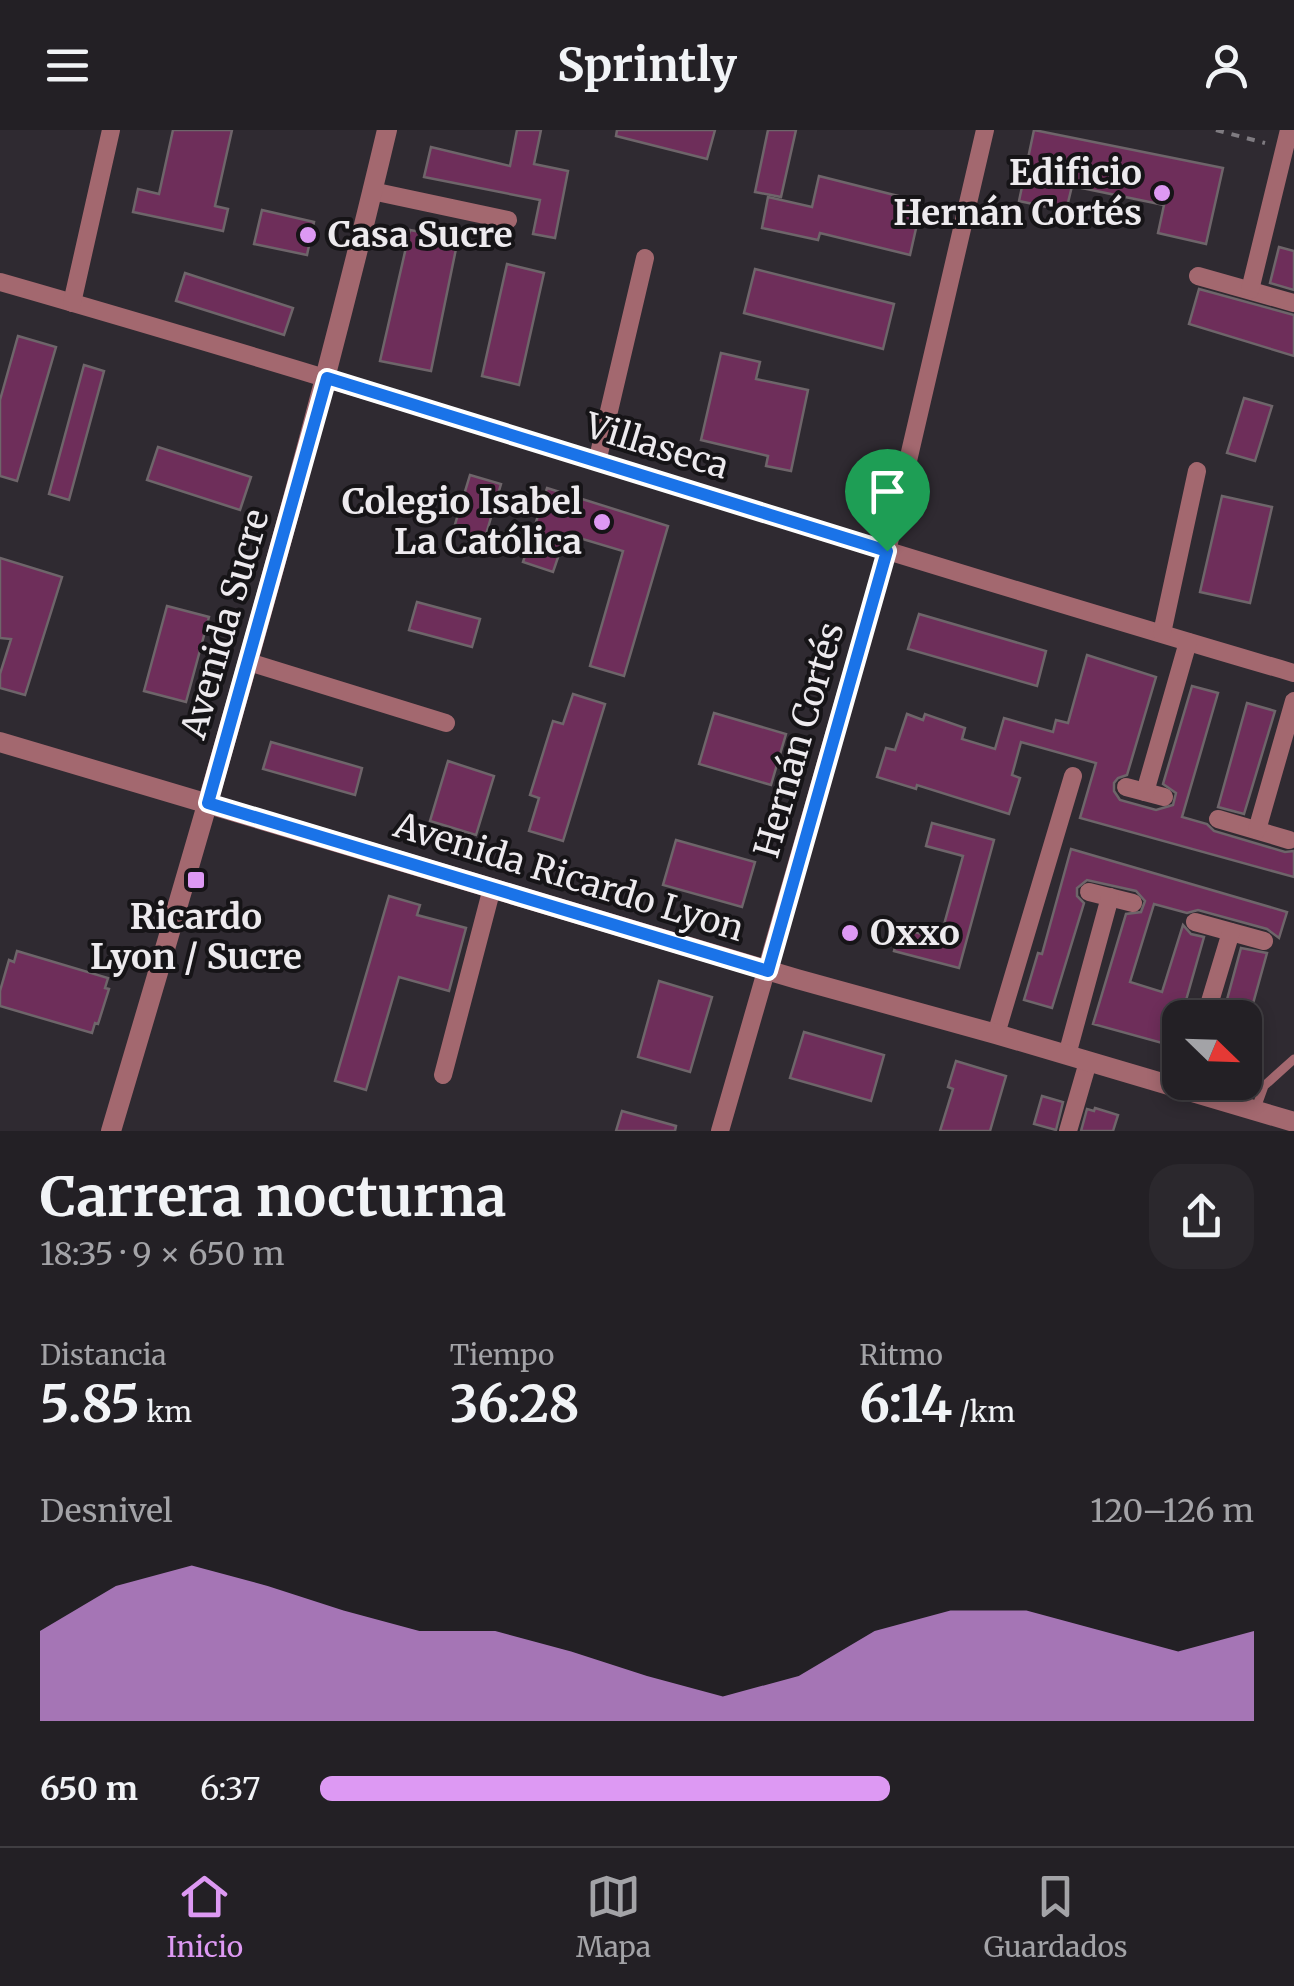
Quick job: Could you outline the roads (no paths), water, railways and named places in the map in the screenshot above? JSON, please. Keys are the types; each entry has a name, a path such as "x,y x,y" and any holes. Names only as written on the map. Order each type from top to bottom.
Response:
{"street":[{"path":"72,303 111,130"},
{"name":"Avenida Sucre","path":"111,1131 249,662 327,378 387,130"},
{"name":"Hernán Cortés","path":"720,1131 887,551 986,130"},
{"path":"1250,290 1286,139"},
{"path":"372,191 508,220"},
{"path":"597,462 645,258"},
{"path":"1198,276 1294,302"},
{"name":"Villaseca","path":"0,282 1294,673"},
{"path":"1162,632 1197,471"},
{"path":"1126,787 1154,794 1188,642"},
{"path":"249,662 446,723"},
{"path":"1257,830 1294,701"},
{"name":"Avenida Ricardo Lyon","path":"0,742 768,971 1162,1080"},
{"path":"996,1034 1074,776"},
{"path":"1218,819 1289,840"},
{"path":"443,1075 492,888"},
{"path":"1089,892 1133,903"},
{"path":"1066,1055 1110,897"},
{"path":"1194,922 1264,941"},
{"path":"1211,1000 1230,932"},
{"path":"1068,1131 1088,1062"},
{"name":"Avenida Ricardo Lyon","path":"1226,1100 1294,1122"}],"lane":[{"path":"1255,1110 1264,1086 1294,1059"}],"place":[{"name":"Edificio Hernán Cortés","path":"1162,193"},
{"name":"Casa Sucre","path":"308,235"},
{"name":"Colegio Isabel La Católica","path":"602,522"},
{"name":"Ricardo Lyon / Sucre","path":"196,880"},
{"name":"Oxxo","path":"850,933"}]}
